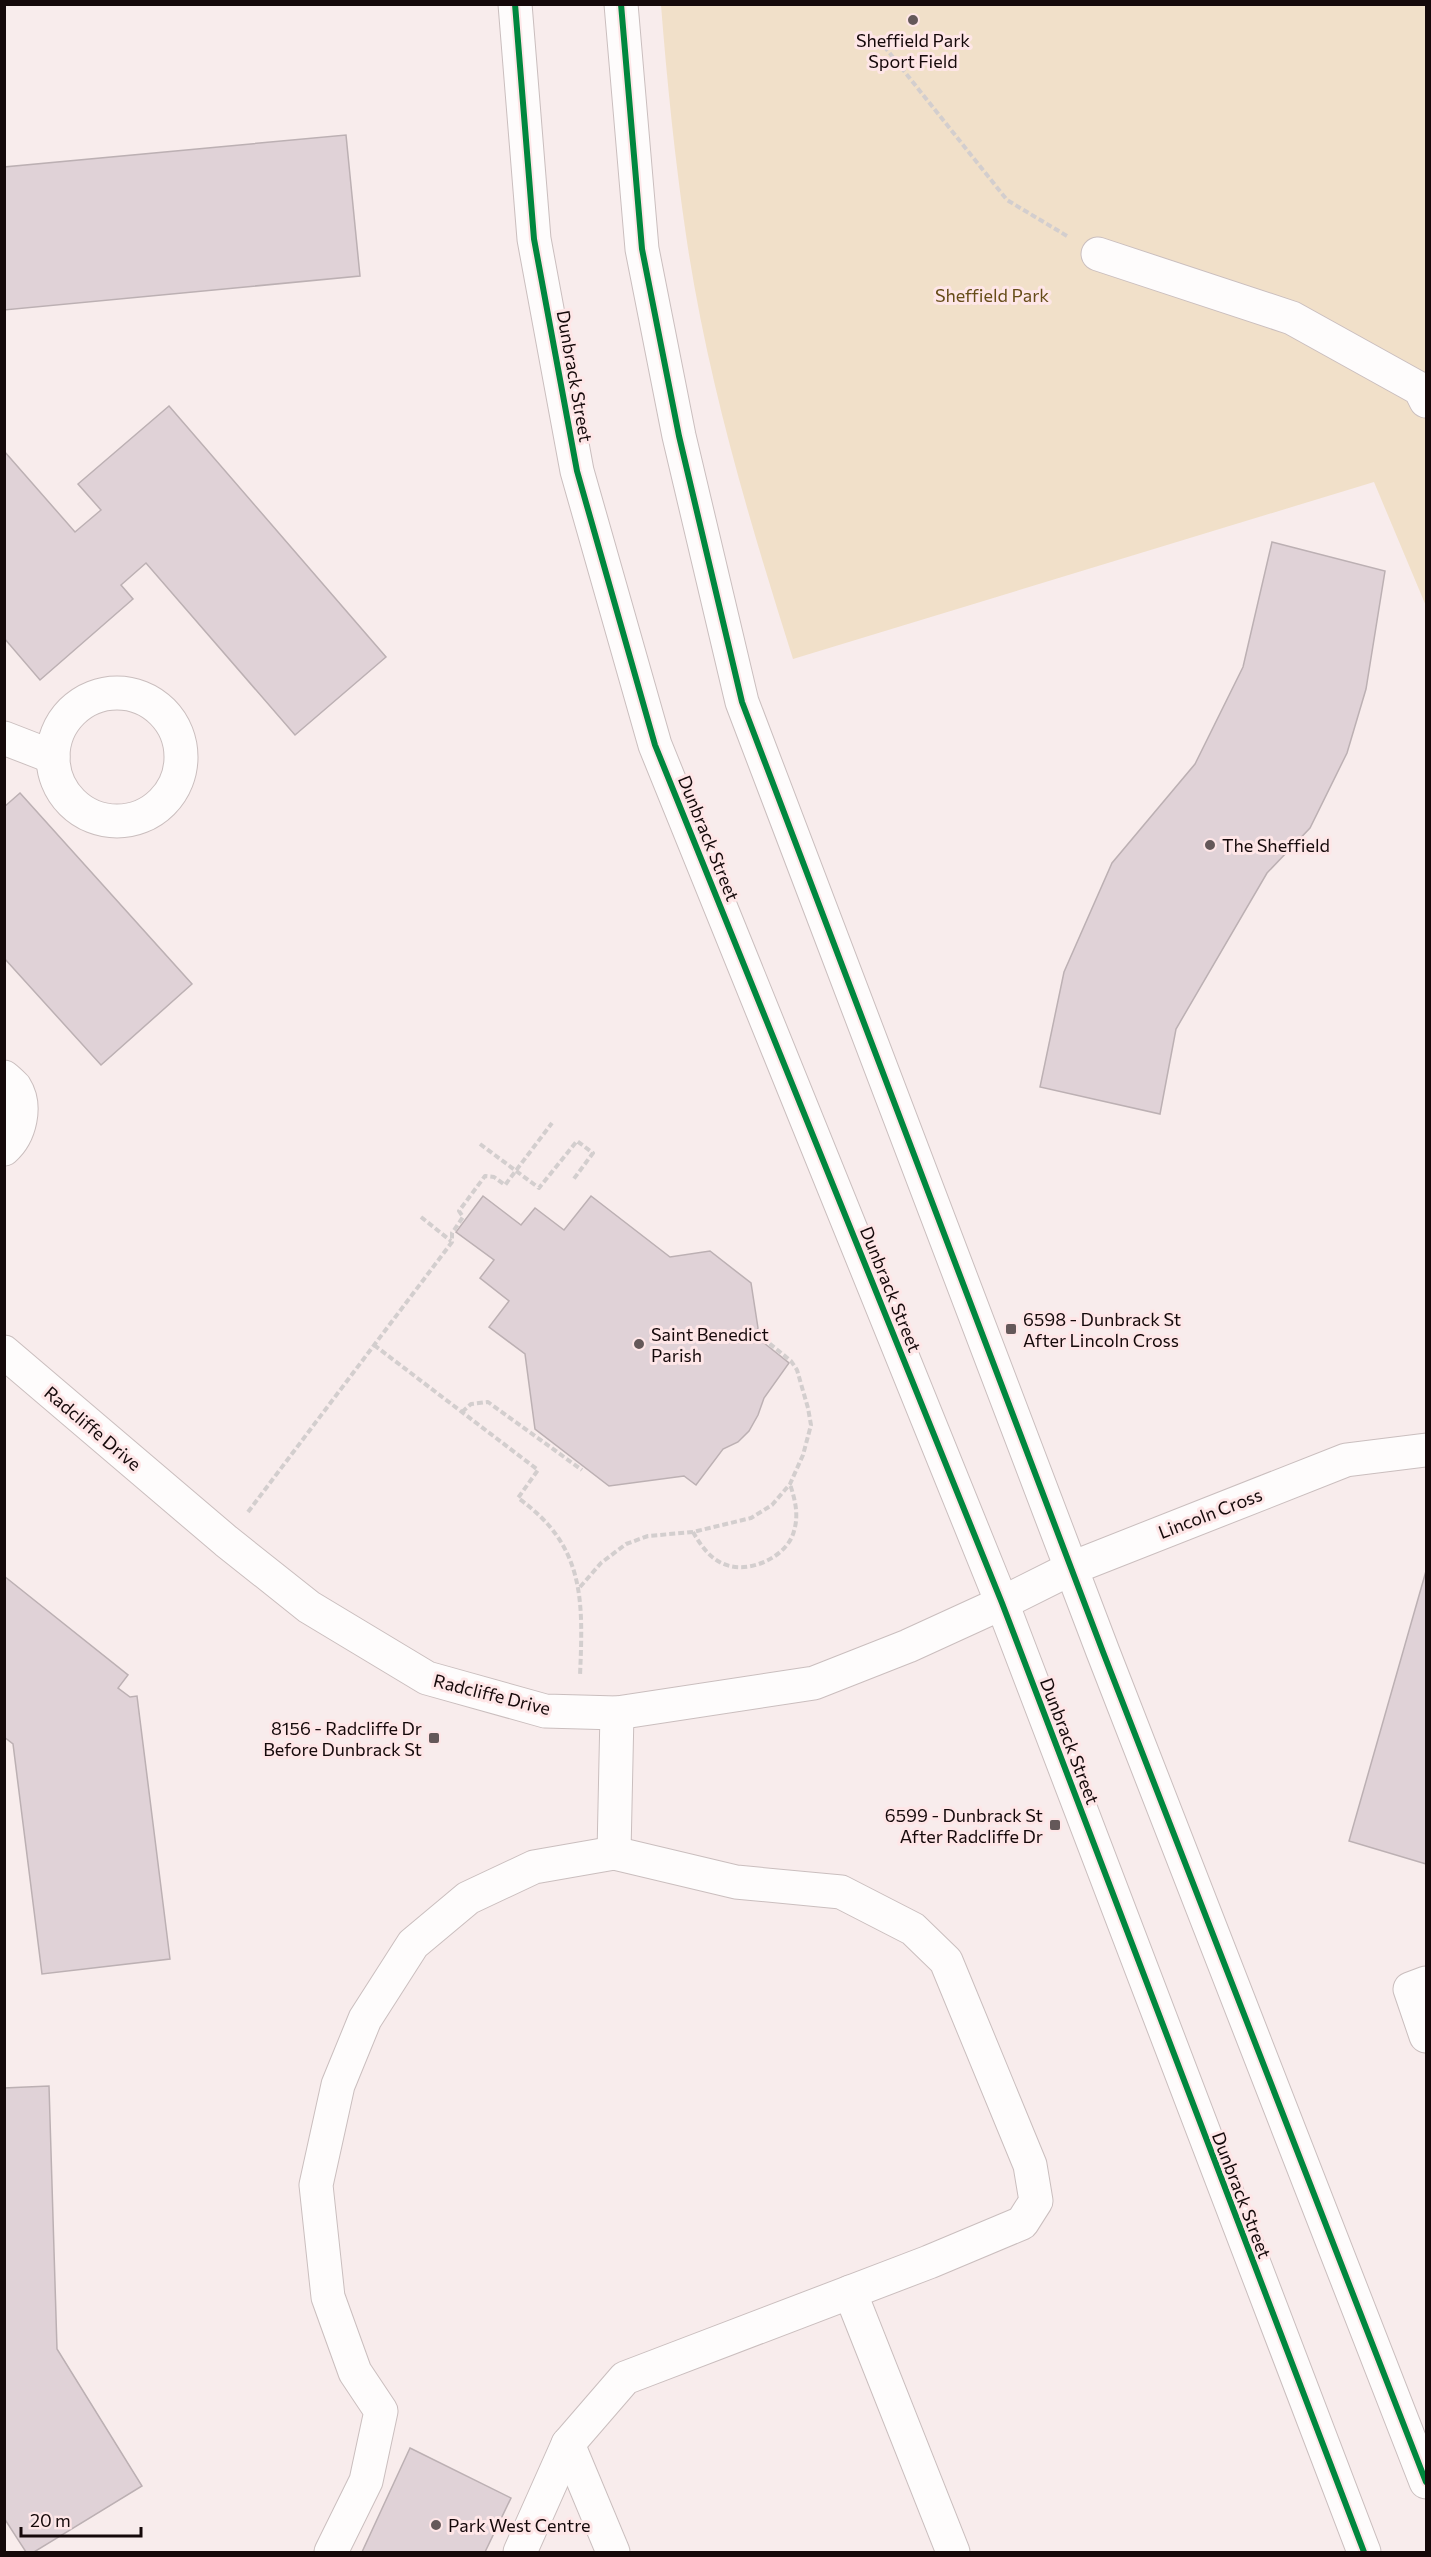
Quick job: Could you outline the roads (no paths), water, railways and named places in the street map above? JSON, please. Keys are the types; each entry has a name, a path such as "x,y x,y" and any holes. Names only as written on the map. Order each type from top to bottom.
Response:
{"main road":[{"name":"Dunbrack Street","path":"515,4 534,239 577,471 655,745 1002,1604 1364,2553"},
{"path":"621,4 642,249 679,436 742,702 1072,1568 1426,2482"},
{"path":"1098,254 1292,318 1420,389 1426,401"},
{"path":"4,738 53,757"},
{"path":"4,1077 16,1088 21,1115 14,1141 4,1149"},
{"name":"Radcliffe Drive","path":"4,1352 217,1533 309,1607 427,1678 545,1711 617,1713 814,1683 908,1646 1002,1604"},
{"name":"Lincoln Cross","path":"1002,1604 1072,1568 1346,1460 1426,1450"},
{"path":"614,1853 617,1713"},
{"path":"331,2553 366,2481 381,2411 355,2372 328,2297 316,2185 338,2085 365,2019 413,1944 468,1898 534,1867 614,1853 736,1882 841,1892 914,1929 946,1961 1030,2165 1036,2201 1022,2223 625,2378 568,2444 520,2553"},
{"path":"1426,1983 1410,1989 1426,2036"},
{"path":"850,2292 953,2553"},
{"path":"568,2444 613,2553"}],"place":[{"name":"Sheffield Park Sport Field","path":"913,20"},
{"name":"The Sheffield","path":"1210,845"},
{"name":"6598 - Dunbrack St After Lincoln Cross","path":"1011,1329"},
{"name":"Saint Benedict Parish","path":"639,1344"},
{"name":"8156 - Radcliffe Dr Before Dunbrack St","path":"434,1738"},
{"name":"6599 - Dunbrack St After Radcliffe Dr","path":"1055,1825"},
{"name":"Park West Centre","path":"436,2525"}],"park label":[{"name":"Sheffield Park","path":"992,295"}]}
